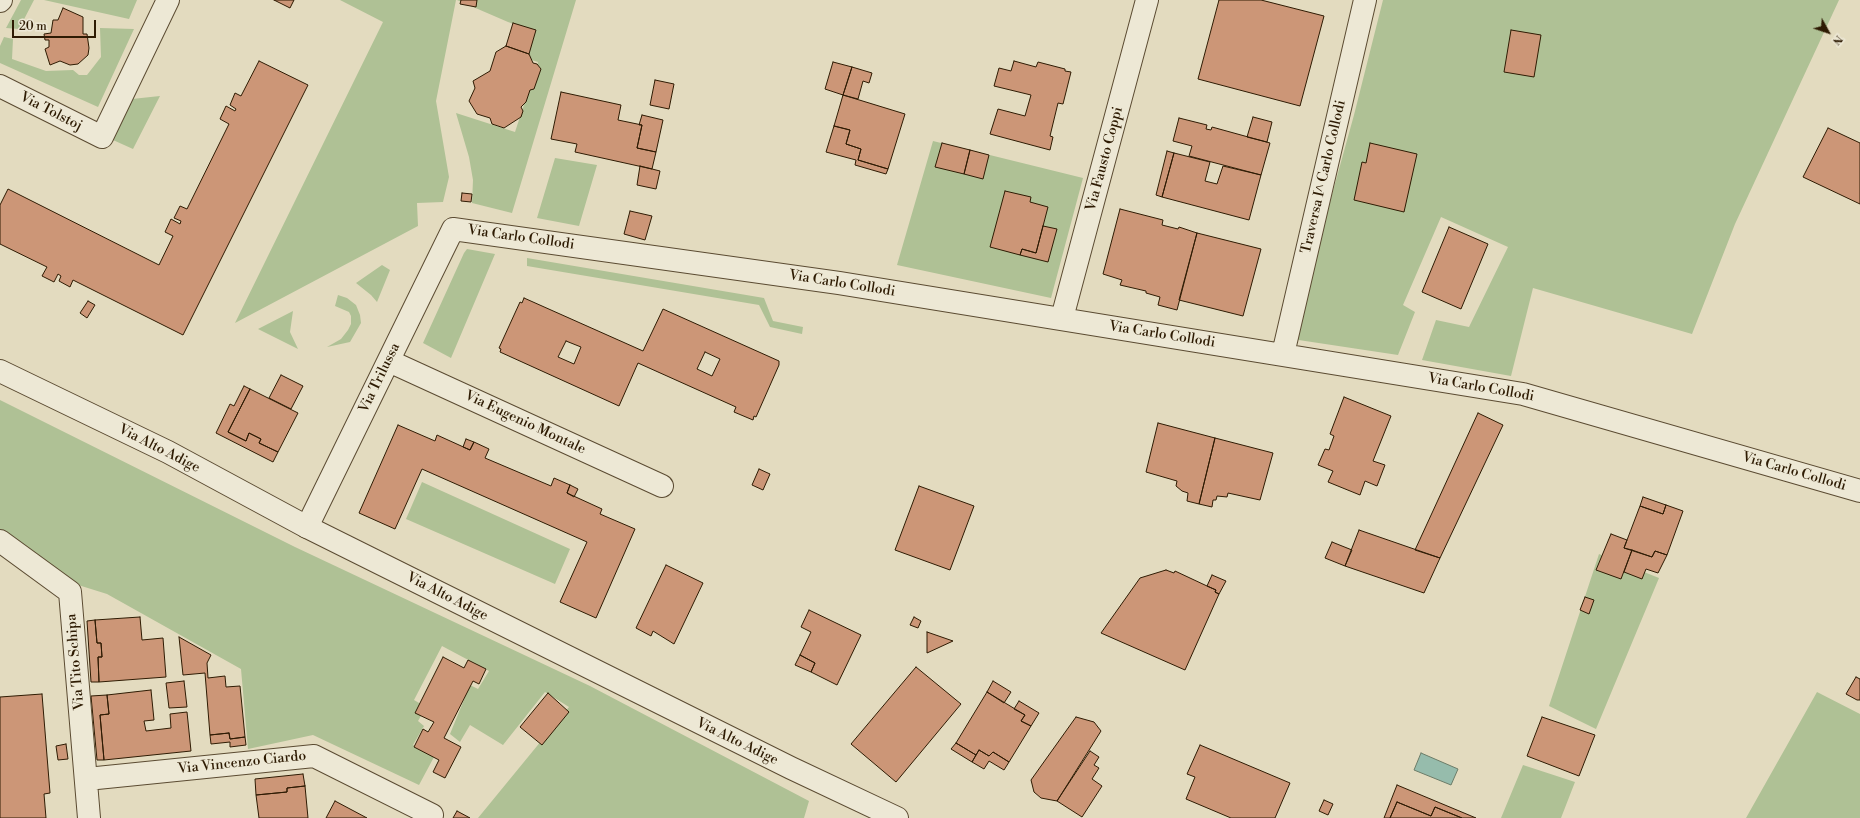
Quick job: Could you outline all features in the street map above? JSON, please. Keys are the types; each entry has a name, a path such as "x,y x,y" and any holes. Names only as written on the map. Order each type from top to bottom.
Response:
{"street":[{"name":"Via Tolstoj","path":"0,86 102,137 168,0"},
{"name":"Via Fausto Coppi","path":"1062,318 1147,0"},
{"name":"Traversa I^ Carlo Collodi","path":"1283,354 1365,0"},
{"name":"Via Carlo Collodi","path":"453,229 839,284 1062,318 1523,394 1860,491"},
{"name":"Via Trilussa","path":"307,527 453,229"},
{"name":"Via Eugenio Montale","path":"389,361 662,486"},
{"name":"Via Alto Adige","path":"0,370 168,452 307,527 791,768 897,818"},
{"name":"Via Tito Schipa","path":"0,541 70,592 89,818"},
{"name":"Via Vincenzo Ciardo","path":"86,779 314,756 432,815"}],"shaded area":[{"path":"21,0 34,0 19,29 6,28"},
{"path":"44,0 137,0 129,19"},
{"path":"340,0 456,0 436,101 449,177 443,202 417,203 418,226 235,323 383,22"},
{"path":"457,0 576,0 512,213 472,203 473,180 469,157 456,113 515,132 538,62 525,58 534,31 508,22"},
{"path":"1383,0 1839,0 1735,224 1692,334 1533,288 1511,376 1422,360 1436,320 1469,327 1508,247 1441,217 1403,305 1415,312 1398,355 1292,339 1354,115"},
{"path":"100,28 134,29 98,107 0,63 0,46 4,37 13,39 12,59 46,71 73,70 79,75 87,75 101,57"},
{"path":"160,96 133,149 113,140 132,99"},
{"path":"933,141 1083,178 1051,298 897,265"},
{"path":"555,158 597,165 579,226 537,218"},
{"path":"467,249 495,254 451,358 423,343"},
{"path":"527,258 764,298 773,321 803,327 802,334 770,327 759,305 527,266"},
{"path":"382,265 390,270 377,302 356,283"},
{"path":"338,295 347,298 356,305 361,323 350,342 327,347 341,339 351,324 351,316 349,312 335,306"},
{"path":"293,311 290,332 298,349 258,329"},
{"path":"0,400 295,547 590,686 809,801 804,818 478,818 569,707 545,692 503,745 470,725 460,742 450,734 470,685 478,689 489,671 442,646 414,700 426,707 418,721 424,726 413,745 434,757 419,785 313,735 248,749 241,669 107,594 75,584 0,529"},
{"path":"422,482 570,549 555,584 406,519"},
{"path":"1599,554 1659,578 1596,729 1549,706"},
{"path":"1817,692 1860,714 1860,818 1746,818"},
{"path":"1421,753 1458,769 1451,785 1414,770"},
{"path":"1523,765 1575,782 1561,818 1501,818"}],"building":[{"path":"274,0 294,0 290,8"},
{"path":"461,0 477,0 476,7 460,4"},
{"path":"1219,0 1261,0 1324,16 1300,106 1198,79"},
{"path":"63,8 83,17 83,34 87,34 89,48 88,55 78,64 70,65 60,61 50,65 45,49 49,47 49,40 45,40 44,34 51,33 53,20 58,20"},
{"path":"513,23 536,30 529,54 506,46"},
{"path":"1511,30 1541,35 1534,77 1504,72"},
{"path":"506,46 529,54 533,63 537,64 541,69 534,89 530,90 526,102 521,107 523,111 521,117 504,128 492,124 490,118 477,114 469,101 475,88 473,81 490,71 496,52"},
{"path":"259,61 308,85 183,335 73,280 70,287 59,281 61,276 58,274 54,282 42,276 47,267 0,244 0,205 8,189 159,265 173,236 165,232 171,219 180,224 181,221 174,218 180,206 187,209 229,124 220,119 226,106 235,111 236,109 230,105 235,93 241,96"},
{"path":"1014,61 1036,67 1038,62 1071,72 1063,104 1058,103 1050,136 1053,137 1050,150 990,134 998,109 1025,116 1031,95 994,86 999,68 1011,71"},
{"path":"833,62 852,67 843,95 825,89"},
{"path":"852,67 872,73 869,83 863,81 858,99 843,95"},
{"path":"655,80 674,84 669,109 650,105"},
{"path":"561,92 621,105 618,120 642,125 637,148 656,152 652,169 575,152 577,144 551,139"},
{"path":"843,95 905,114 888,169 858,160 861,149 846,144 850,130 834,126"},
{"path":"642,115 663,120 656,152 637,148 642,125 639,125"},
{"path":"1253,117 1272,122 1267,142 1247,137"},
{"path":"1179,118 1207,125 1206,129 1211,130 1212,127 1270,143 1261,175 1189,156 1192,146 1173,141"},
{"path":"834,126 850,130 846,144 861,149 858,160 888,169 886,174 855,165 856,160 826,152"},
{"path":"1828,128 1860,143 1860,204 1803,177"},
{"path":"942,143 970,150 964,174 935,167"},
{"path":"1370,143 1417,154 1404,212 1354,200 1362,162 1366,163"},
{"path":"970,150 989,155 983,179 964,174"},
{"path":"1167,151 1174,153 1162,197 1156,195"},
{"path":"1174,153 1210,162 1205,181 1217,184 1223,166 1261,175 1249,220 1162,197"},
{"path":"640,166 660,171 656,189 637,185"},
{"path":"1005,191 1031,197 1030,202 1048,207 1036,253 1022,249 1020,255 990,247"},
{"path":"462,193 472,194 471,202 461,201"},
{"path":"1120,209 1163,220 1162,225 1178,229 1179,227 1197,233 1177,310 1158,305 1160,297 1146,293 1146,291 1120,285 1122,280 1103,274"},
{"path":"630,211 652,216 645,240 624,234"},
{"path":"1043,226 1057,229 1048,262 1020,255 1022,249 1036,253"},
{"path":"1449,227 1488,244 1461,309 1422,292"},
{"path":"1197,233 1261,249 1243,316 1179,300"},
{"path":"524,298 643,351 663,309 779,361 779,365 756,417 754,416 753,420 734,412 736,407 638,363 619,406 500,352 501,349 499,348 520,302 522,303","holes":["566,341 581,347 574,364 558,357","705,352 720,359 712,376 697,369"]},
{"path":"88,301 95,305 87,318 80,313"},
{"path":"281,375 303,386 291,409 269,398"},
{"path":"244,386 250,389 228,432 246,441 249,433 261,439 259,443 278,452 273,462 216,433 230,404 234,406"},
{"path":"250,389 298,413 278,452 259,443 261,439 249,433 246,441 228,432"},
{"path":"1344,397 1391,416 1373,461 1385,465 1377,486 1365,481 1360,495 1328,482 1333,471 1318,465 1325,449 1329,450 1334,436 1330,434"},
{"path":"1478,413 1503,425 1440,558 1415,550"},
{"path":"1158,423 1215,438 1199,504 1187,501 1188,493 1182,491 1176,486 1177,481 1146,472"},
{"path":"398,425 435,441 437,435 470,450 474,442 489,449 485,458 551,486 554,478 570,485 567,493 602,509 600,514 635,529 596,618 560,602 587,542 422,469 395,529 359,513"},
{"path":"1215,438 1273,453 1260,500 1228,493 1227,497 1217,496 1216,500 1213,500 1212,507 1199,504"},
{"path":"466,439 474,442 470,450 463,447"},
{"path":"759,469 770,474 763,490 752,485"},
{"path":"570,485 578,489 574,497 567,493"},
{"path":"919,486 974,506 950,570 895,550"},
{"path":"1643,497 1666,505 1663,514 1640,506"},
{"path":"1666,505 1683,511 1667,555 1655,551 1652,557 1624,548 1640,506 1663,514"},
{"path":"1359,530 1440,558 1424,593 1345,566"},
{"path":"1611,534 1627,540 1624,548 1632,550 1621,579 1596,570"},
{"path":"1332,542 1352,550 1345,566 1325,558"},
{"path":"1632,550 1652,557 1655,551 1667,555 1658,573 1646,569 1642,579 1624,572"},
{"path":"666,565 703,583 674,644 653,631 651,636 636,628"},
{"path":"1166,570 1174,573 1175,571 1216,590 1215,592 1219,594 1185,670 1101,633 1140,578"},
{"path":"1212,575 1226,581 1219,594 1215,592 1216,590 1207,586"},
{"path":"1585,597 1594,600 1589,614 1580,610"},
{"path":"809,610 861,635 837,685 811,672 815,663 800,655 811,632 801,627"},
{"path":"140,617 142,640 163,638 166,677 99,682 98,657 102,657 101,643 97,643 95,620"},
{"path":"914,617 921,621 918,628 910,625"},
{"path":"95,620 97,643 101,643 102,657 98,657 99,682 91,682 87,621"},
{"path":"927,632 953,641 927,653"},
{"path":"179,637 211,655 207,663 208,678 225,676 226,687 240,686 245,737 230,739 229,733 210,735 205,673 183,675"},
{"path":"800,655 815,663 811,672 795,665"},
{"path":"443,657 464,668 468,660 486,669 479,684 473,681 444,738 461,747 445,778 433,772 439,760 414,747 423,729 428,732 434,722 415,713"},
{"path":"916,667 961,704 896,782 851,744"},
{"path":"1856,677 1860,679 1860,700 1846,694"},
{"path":"184,681 187,707 169,708 166,683"},
{"path":"993,681 1011,692 1004,703 987,692"},
{"path":"151,690 154,720 144,721 146,731 171,728 170,714 187,712 191,751 104,760 100,715 109,714 107,695"},
{"path":"987,692 1025,715 1021,721 1031,726 1009,762 993,752 989,756 979,750 976,755 956,743"},
{"path":"548,693 569,712 542,745 520,727"},
{"path":"42,694 50,793 44,794 46,818 0,818 0,697"},
{"path":"107,695 109,714 100,715 104,760 97,760 91,696"},
{"path":"1019,701 1039,713 1031,726 1021,721 1025,715 1014,709"},
{"path":"1076,717 1094,722 1101,731 1057,801 1041,798 1034,792 1031,780"},
{"path":"1542,717 1595,735 1579,776 1527,756"},
{"path":"229,733 230,739 245,737 246,745 230,747 230,742 211,744 210,735"},
{"path":"956,743 976,755 972,762 951,749"},
{"path":"66,744 68,759 58,760 56,746"},
{"path":"1200,745 1290,783 1275,818 1231,818 1186,799 1195,777 1187,774"},
{"path":"979,750 989,756 993,752 1009,762 1004,770 989,761 984,769 972,762"},
{"path":"1090,751 1099,757 1094,765 1099,768 1092,779 1102,786 1082,817 1057,801"},
{"path":"303,774 305,786 287,788 287,792 256,795 255,779"},
{"path":"1397,785 1476,818 1462,818 1435,807 1431,816 1397,802 1390,818 1384,818"},
{"path":"305,786 308,818 259,818 256,795 287,792 287,788"},
{"path":"1324,800 1333,804 1328,815 1319,811"},
{"path":"335,801 367,818 326,818"},
{"path":"1397,802 1431,816 1435,807 1462,818 1390,818"},
{"path":"457,811 470,818 453,818"}]}
